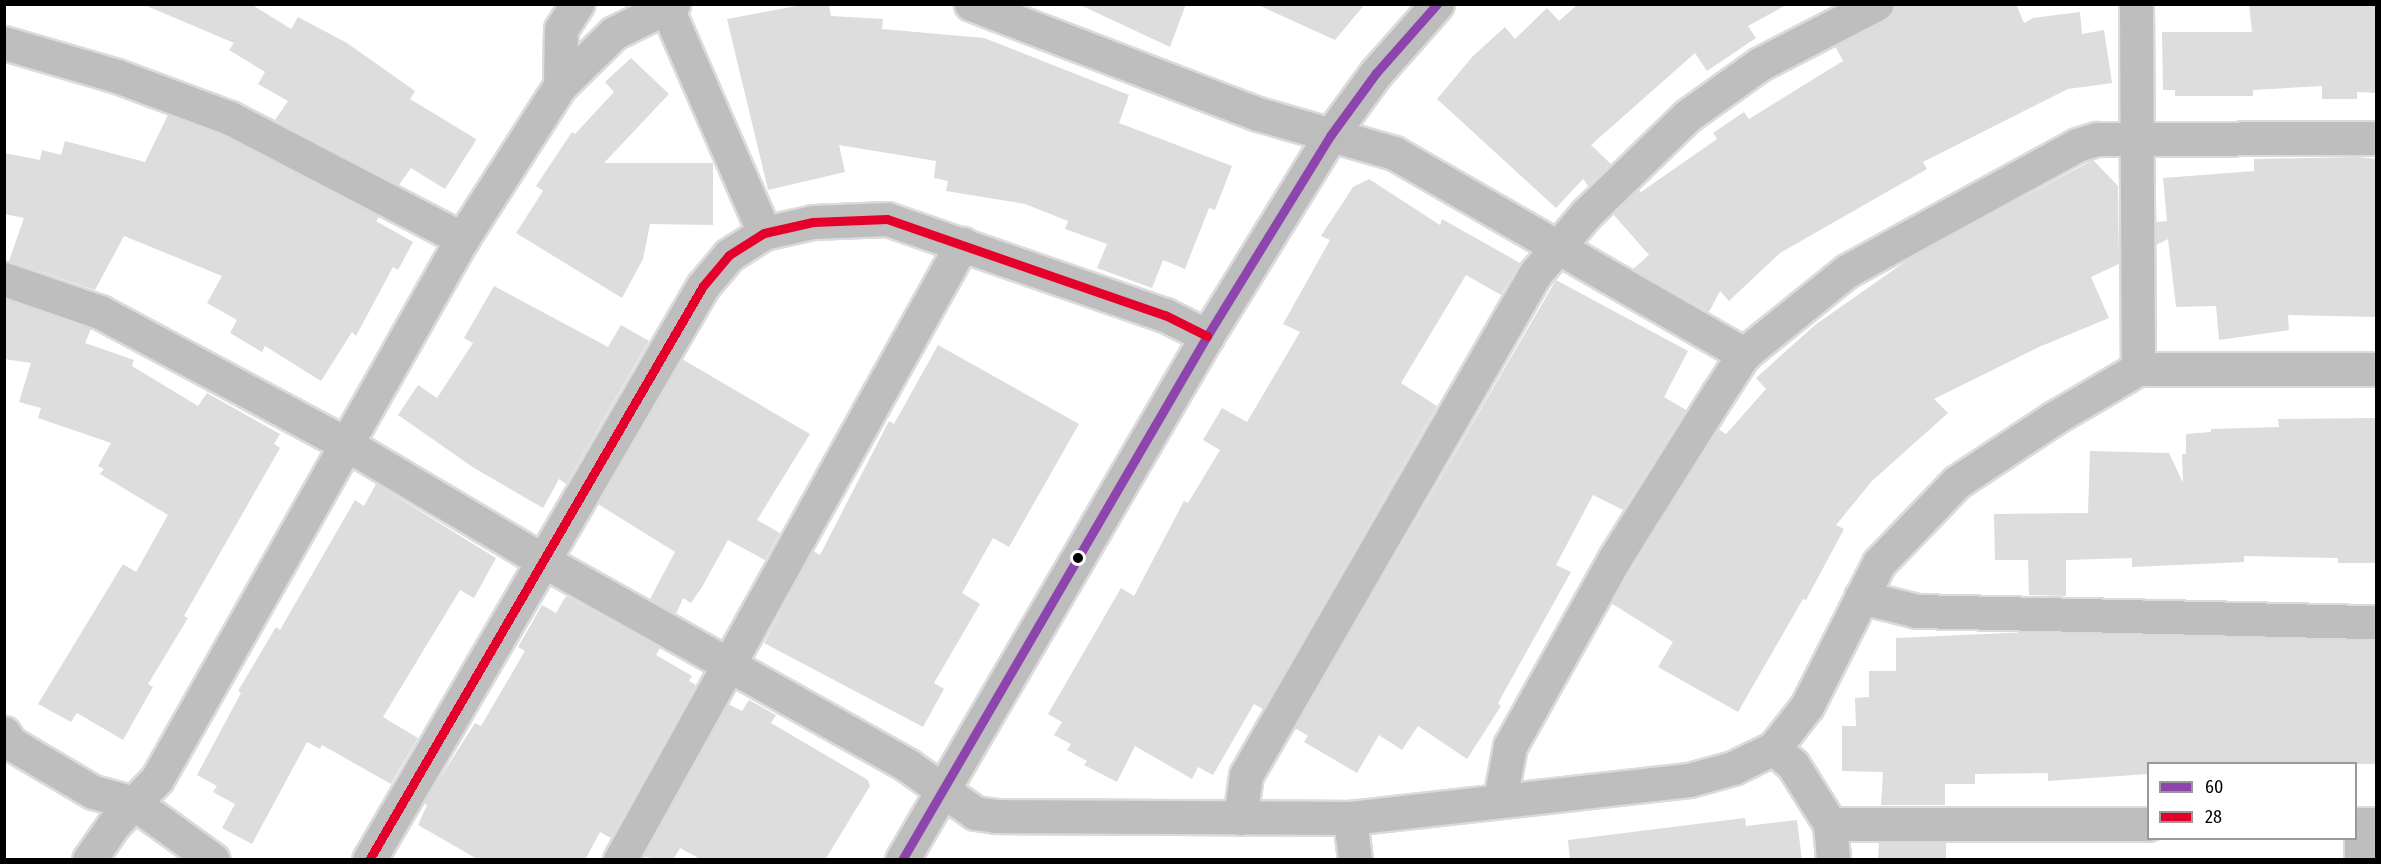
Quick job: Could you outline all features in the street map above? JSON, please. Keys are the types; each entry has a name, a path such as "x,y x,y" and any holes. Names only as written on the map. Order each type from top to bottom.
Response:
{"main road":[{"path":"902,860 941,789 1207,336 1330,136 1376,73 1437,4"}],"street":[{"path":"560,86 561,29 577,4"},
{"path":"971,4 1258,114 1394,153 1557,249 1744,354"},
{"path":"1240,818 1246,775 1535,274 1586,214 1687,116 1760,64 1876,4"},
{"path":"2136,4 2134,137 2138,369"},
{"path":"88,860 134,803 157,779 348,445 462,239 560,86 614,33 669,5 764,233"},
{"path":"4,43 117,76 230,118 462,239"},
{"path":"1500,799 1510,746 1615,558 1744,354 1847,271 2077,145 2134,137 2376,138"},
{"path":"369,860 703,286 729,255 764,233 813,222 887,219 1165,315 1207,336"},
{"path":"620,860 730,666 752,619 962,244"},
{"path":"4,279 100,312 348,445 543,560 907,765 975,813 996,816 1350,818 1500,799 1689,780 1733,768 1774,748 1807,706 1879,563 1957,482 2138,369 2376,369"},
{"path":"1861,597 1917,611 2376,622"},
{"path":"4,733 10,743 93,792 134,803 213,860"},
{"path":"1774,748 1793,765 1830,824 1833,860"},
{"path":"1350,818 1355,860"},
{"path":"1830,824 2147,824"},
{"path":"2361,860 2364,824"}],"building":[{"path":"142,4 251,4 291,29 298,17 347,43 415,91 410,99 476,139 475,142 445,189 411,168 399,185 275,120 288,101 258,84 265,72 229,50 234,43"},
{"path":"1078,4 1186,4 1170,47"},
{"path":"1256,4 1365,4 1335,40"},
{"path":"1578,4 1788,4 1748,26 1756,38 1707,71 1695,53 1591,145 1611,164 1588,186 1583,179 1556,208 1437,99 1473,56 1505,27 1515,39 1547,8 1559,21"},
{"path":"1895,4 2016,4 2024,23 2033,18 2080,12 2082,34 2104,30 2112,83 2068,89 1923,162 1927,169 1780,253 1729,301 1720,291 1709,312 1633,269 1649,255 1613,214 1638,189 1641,192 1717,139 1713,133 1744,112 1749,119 1843,61 1835,46 1885,20"},
{"path":"2249,4 2376,4 2376,93 2357,92 2357,99 2322,99 2322,86 2253,90 2253,96 2175,96 2175,90 2163,90 2162,32 2252,32"},
{"path":"802,5 829,5 831,16 883,19 882,29 984,38 1129,95 1119,123 1232,166 1215,210 1209,208 1185,269 1163,260 1152,288 1097,268 1107,244 1065,229 1068,221 1025,204 946,191 948,181 934,178 936,161 839,145 845,172 768,190 727,19"},
{"path":"631,58 669,94 604,163 713,163 713,225 650,224 643,259 622,298 516,233 543,191 536,186 572,132 575,134 614,92 605,82"},
{"path":"168,115 228,138 379,217 376,221 413,242 398,270 393,267 356,336 352,332 321,381 265,346 262,352 230,333 237,320 207,303 222,276 124,236 95,290 9,261 24,218 4,214 4,153 40,160 42,150 61,155 65,141 145,162"},
{"path":"2358,157 2376,159 2376,317 2288,315 2289,330 2219,340 2216,306 2176,307 2168,239 2156,245 2156,222 2167,221 2163,178 2254,171 2254,159"},
{"path":"2093,160 2118,186 2119,264 2091,277 2109,318 2039,347 1934,399 1948,413 1872,481 1836,525 1844,529 1806,600 1803,599 1738,712 1658,667 1673,642 1611,603 1718,429 1726,434 1766,389 1756,378 1815,325 1912,257"},
{"path":"1369,179 1440,225 1442,219 1520,263 1501,295 1466,275 1401,383 1437,406 1263,709 1254,704 1213,775 1198,767 1192,779 1135,746 1117,782 1084,765 1087,761 1067,750 1071,744 1054,735 1062,722 1048,714 1121,588 1134,596 1184,501 1188,503 1220,450 1203,440 1222,408 1247,422 1300,332 1283,324 1330,240 1321,236 1353,187"},
{"path":"1556,280 1688,351 1664,397 1686,410 1623,510 1593,495 1556,565 1571,572 1498,703 1501,706 1467,759 1418,726 1402,750 1379,735 1357,773 1304,742 1308,736 1295,728"},
{"path":"494,286 608,347 621,325 649,341 566,484 559,479 543,508 474,468 398,415 418,385 437,398 473,343 464,338"},
{"path":"4,299 91,329 85,343 134,360 132,366 198,406 207,393 280,434 274,444 280,448 184,616 188,618 148,684 153,687 123,740 77,713 71,722 38,704 123,564 136,572 168,515 100,474 104,469 98,466 111,443 38,418 41,408 19,402 31,363 4,359"},
{"path":"938,345 1079,424 1009,547 993,538 962,593 980,604 934,683 944,689 923,727 764,643 813,551 820,555 889,421 894,424"},
{"path":"682,359 810,434 757,520 780,533 765,560 728,540 691,603 683,598 676,614 650,599 675,552 598,504"},
{"path":"2376,418 2376,563 2338,563 2338,558 2244,556 2244,562 2132,567 2132,558 2066,560 2066,596 2029,595 2028,560 1995,560 1994,514 2088,513 2090,451 2169,453 2183,483 2182,454 2186,454 2186,434 2211,432 2211,429 2279,427 2278,419"},
{"path":"376,484 496,558 474,598 460,590 383,717 418,738 391,784 322,745 320,749 307,742 252,844 222,828 235,804 213,792 217,786 197,775 241,693 238,691 276,627 280,630 355,500 364,506"},
{"path":"566,596 660,648 656,655 692,676 689,681 696,685 611,838 600,832 585,860 479,860 418,825 427,805 424,803 475,723 481,726 525,651 518,647 542,605 556,613"},
{"path":"2031,632 2376,641 2376,764 2357,764 2357,762 2147,762 2147,774 2048,781 2048,773 1975,774 1975,784 1945,784 1945,805 1881,805 1883,772 1842,771 1842,726 1856,726 1855,698 1869,697 1869,671 1896,671 1896,638"},
{"path":"749,700 776,715 771,723 868,780 870,786 825,860 702,860 680,848 673,860 643,857 728,704 742,711"},
{"path":"1745,818 1746,826 1797,820 1802,860 1570,860 1568,840"},
{"path":"1879,843 1946,843 1946,860 1878,860"}],"transit line":[{"name":"60","path":"902,860 1207,336 1330,136 1376,73 1437,4"},
{"name":"28","path":"369,860 703,286 729,255 764,233 813,222 887,219 1165,315 1207,336"}]}
